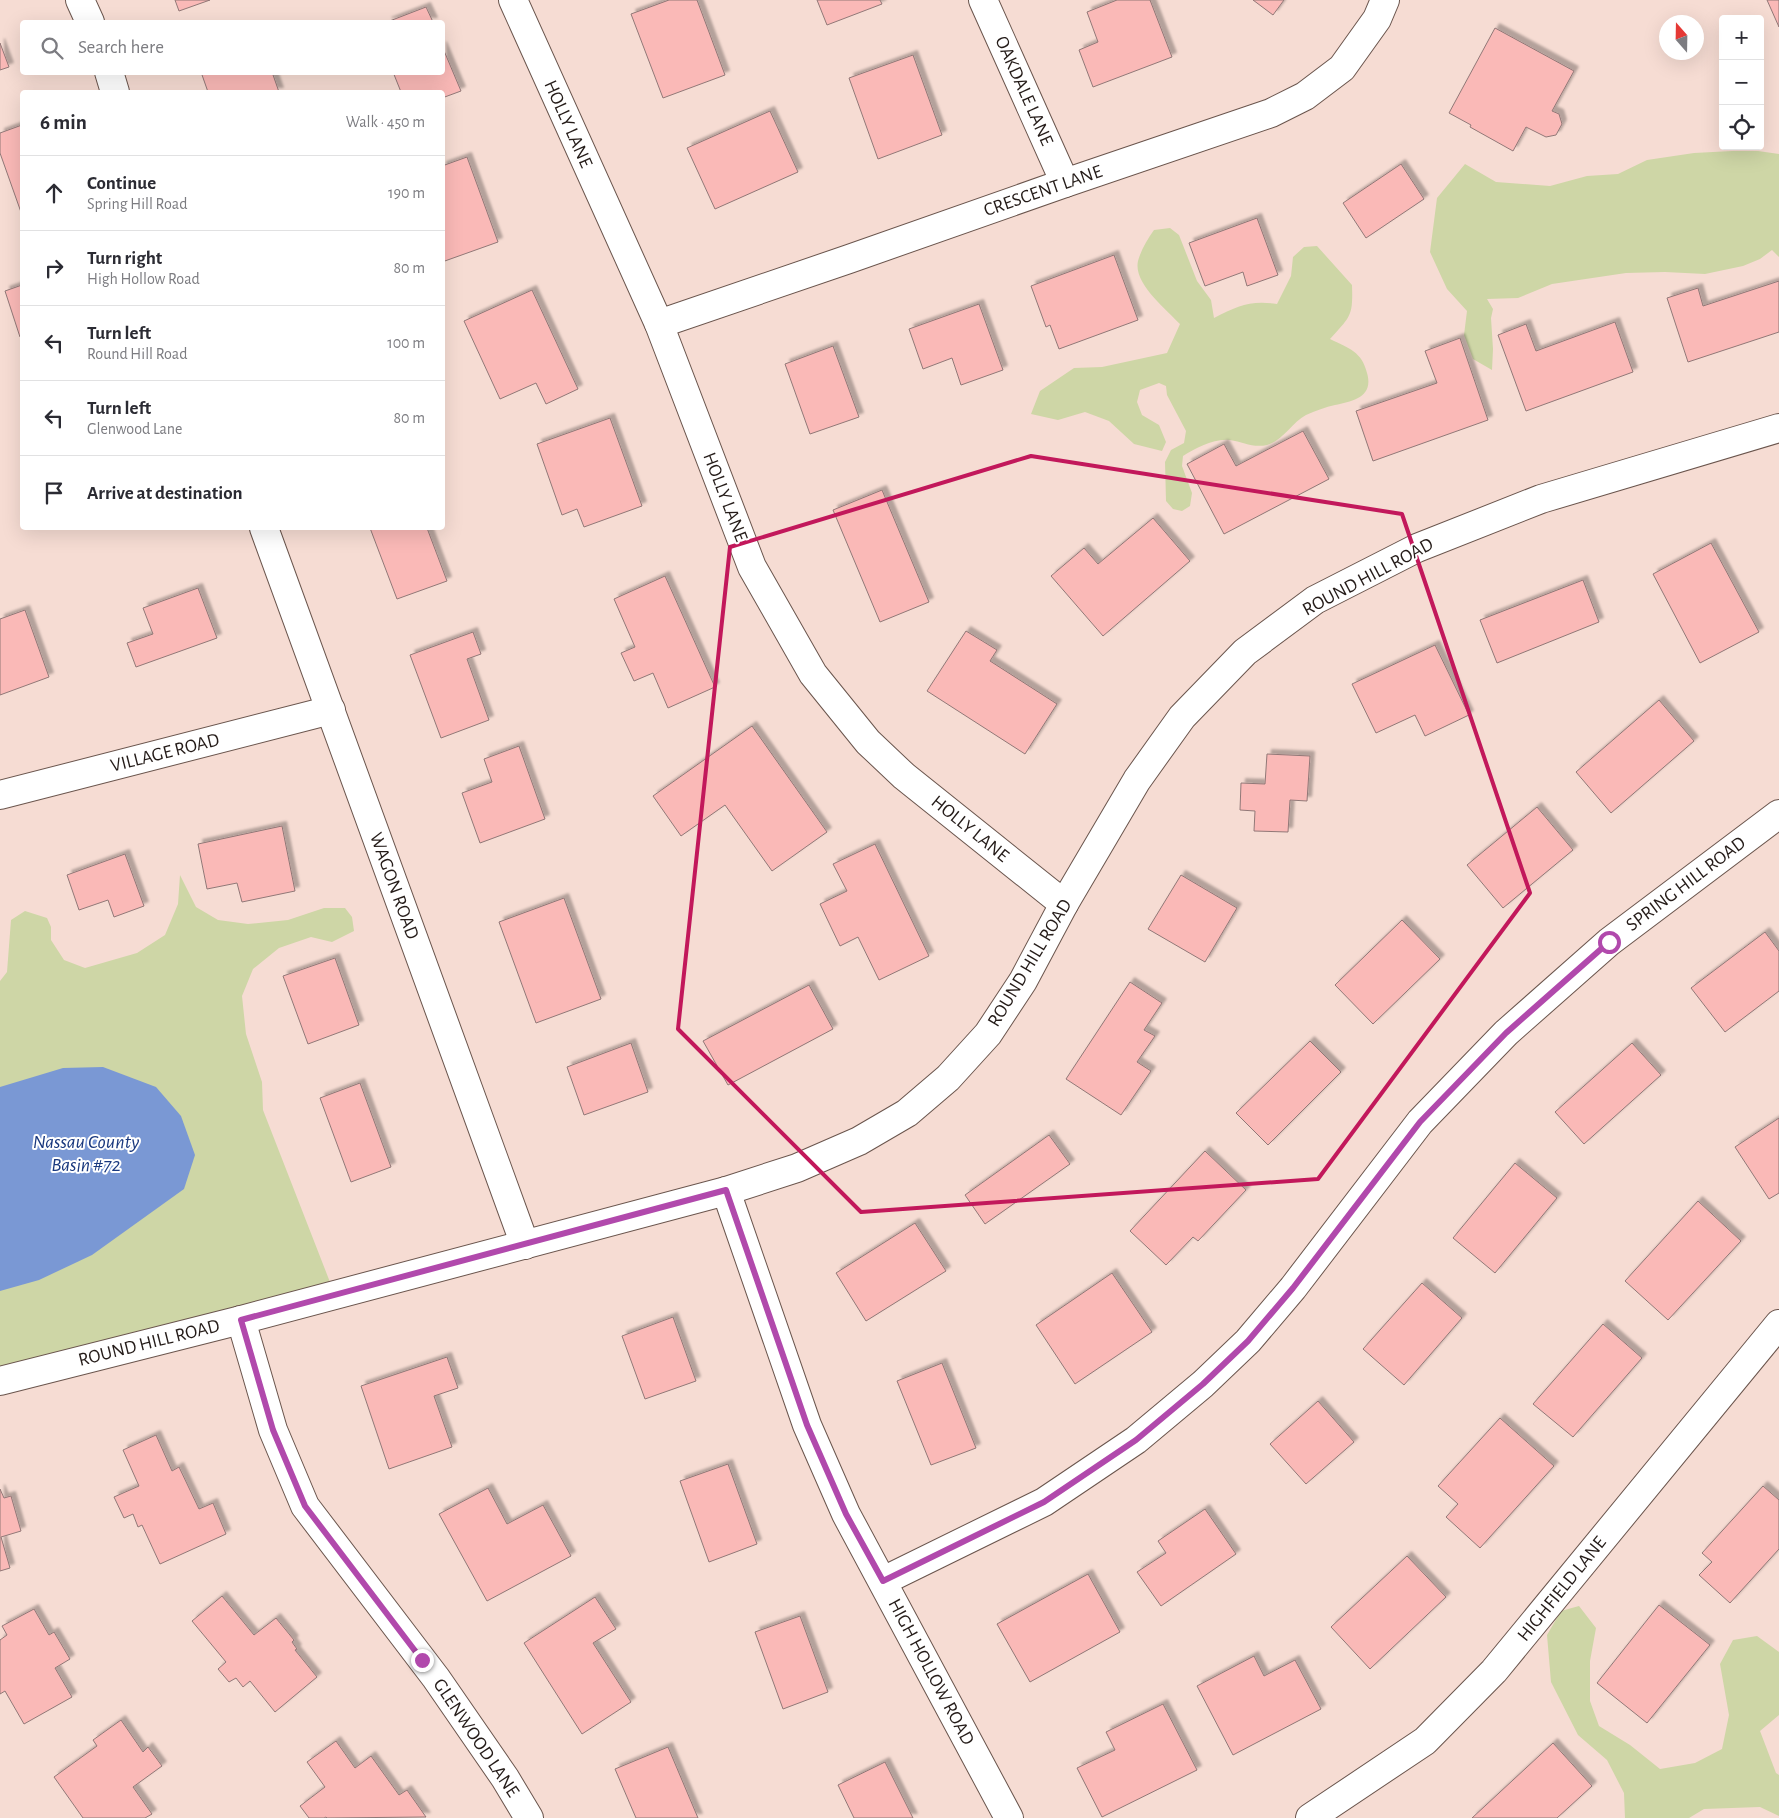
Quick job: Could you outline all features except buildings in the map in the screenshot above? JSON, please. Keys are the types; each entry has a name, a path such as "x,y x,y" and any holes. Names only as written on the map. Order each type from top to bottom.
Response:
{"street":[{"path":"80,0 89,20"},
{"name":"HOLLY LANE","path":"513,0 659,324 752,567 813,674 868,742 904,776 1064,904"},
{"name":"OAKDALE LANE","path":"983,0 1065,183"},
{"name":"CRESCENT LANE","path":"659,324 1271,113 1305,96 1342,68 1377,19 1385,0"},
{"path":"110,75 114,90"},
{"name":"ROUND HILL ROAD","path":"0,1381 241,1320 726,1190 797,1168 859,1141 907,1113 935,1090 988,1034 1023,981 1064,904 1137,780 1182,717 1245,652 1315,600 1417,548 1541,499 1779,428"},
{"name":"WAGON ROAD","path":"265,530 525,1245"},
{"name":"VILLAGE ROAD","path":"0,795 331,710"},
{"name":"SPRING HILL ROAD","path":"883,1581 1044,1502 1136,1440 1203,1384 1248,1341 1293,1288 1420,1122 1506,1033 1609,942 1779,814"},
{"name":"HIGH HOLLOW ROAD","path":"726,1190 807,1425 846,1514 1009,1818"},
{"name":"GLENWOOD LANE","path":"241,1320 273,1430 305,1506 436,1678 505,1778 529,1818"},
{"name":"HIGHFIELD LANE","path":"1310,1818 1426,1741 1494,1671 1779,1324"}],"highlighted area":[{"path":"1031,456 1402,514 1530,893 1318,1179 861,1212 678,1029 730,547"}],"green space":[{"path":"1758,151 1779,154 1779,257 1772,250 1760,259 1743,266 1705,274 1626,273 1552,284 1518,298 1487,299 1493,309 1491,318 1492,370 1473,359 1464,335 1467,311 1447,289 1430,252 1437,198 1465,164 1496,182 1550,186 1587,176 1618,174 1647,160 1694,153"},
{"path":"1170,228 1179,235 1197,281 1211,300 1214,318 1244,305 1259,303 1277,304 1291,276 1293,257 1304,247 1317,246 1352,285 1352,303 1349,315 1330,339 1349,348 1358,355 1365,366 1368,381 1365,393 1360,397 1306,415 1273,443 1257,446 1224,440 1199,447 1183,456 1182,466 1192,493 1190,506 1182,511 1173,509 1166,501 1165,462 1171,450 1184,443 1186,431 1167,395 1166,386 1159,383 1140,390 1137,402 1142,415 1159,425 1166,442 1162,451 1134,444 1109,421 1085,412 1058,420 1031,414 1040,391 1074,368 1102,367 1167,353 1180,324 1145,287 1140,278 1138,261 1154,230"},
{"path":"180,875 196,907 218,920 248,924 288,920 324,908 345,908 352,917 354,931 332,942 311,937 279,948 253,969 242,996 246,1034 262,1082 263,1110 335,1295 0,1381 0,981 7,972 11,920 25,911 47,918 51,927 51,940 64,960 85,968 137,953 165,935 178,904"},
{"path":"1579,1606 1596,1628 1590,1661 1590,1701 1599,1726 1630,1745 1660,1769 1695,1763 1722,1749 1729,1715 1720,1664 1733,1640 1757,1636 1779,1652 1779,1715 1760,1731 1776,1773 1779,1775 1779,1816 1760,1807 1704,1809 1689,1818 1625,1818 1624,1793 1607,1760 1578,1735 1551,1682 1547,1635 1561,1611"}],"water":[{"name":"Nassau County Basin #72","path":"103,1067 156,1087 181,1116 195,1155 184,1189 92,1255 39,1280 0,1291 0,1087 63,1068"}],"route":[{"path":"422,1660 305,1506 273,1430 241,1320 726,1190 807,1425 846,1514 883,1581 1044,1502 1136,1440 1203,1384 1248,1341 1293,1288 1420,1122 1506,1033 1609,942"}]}
